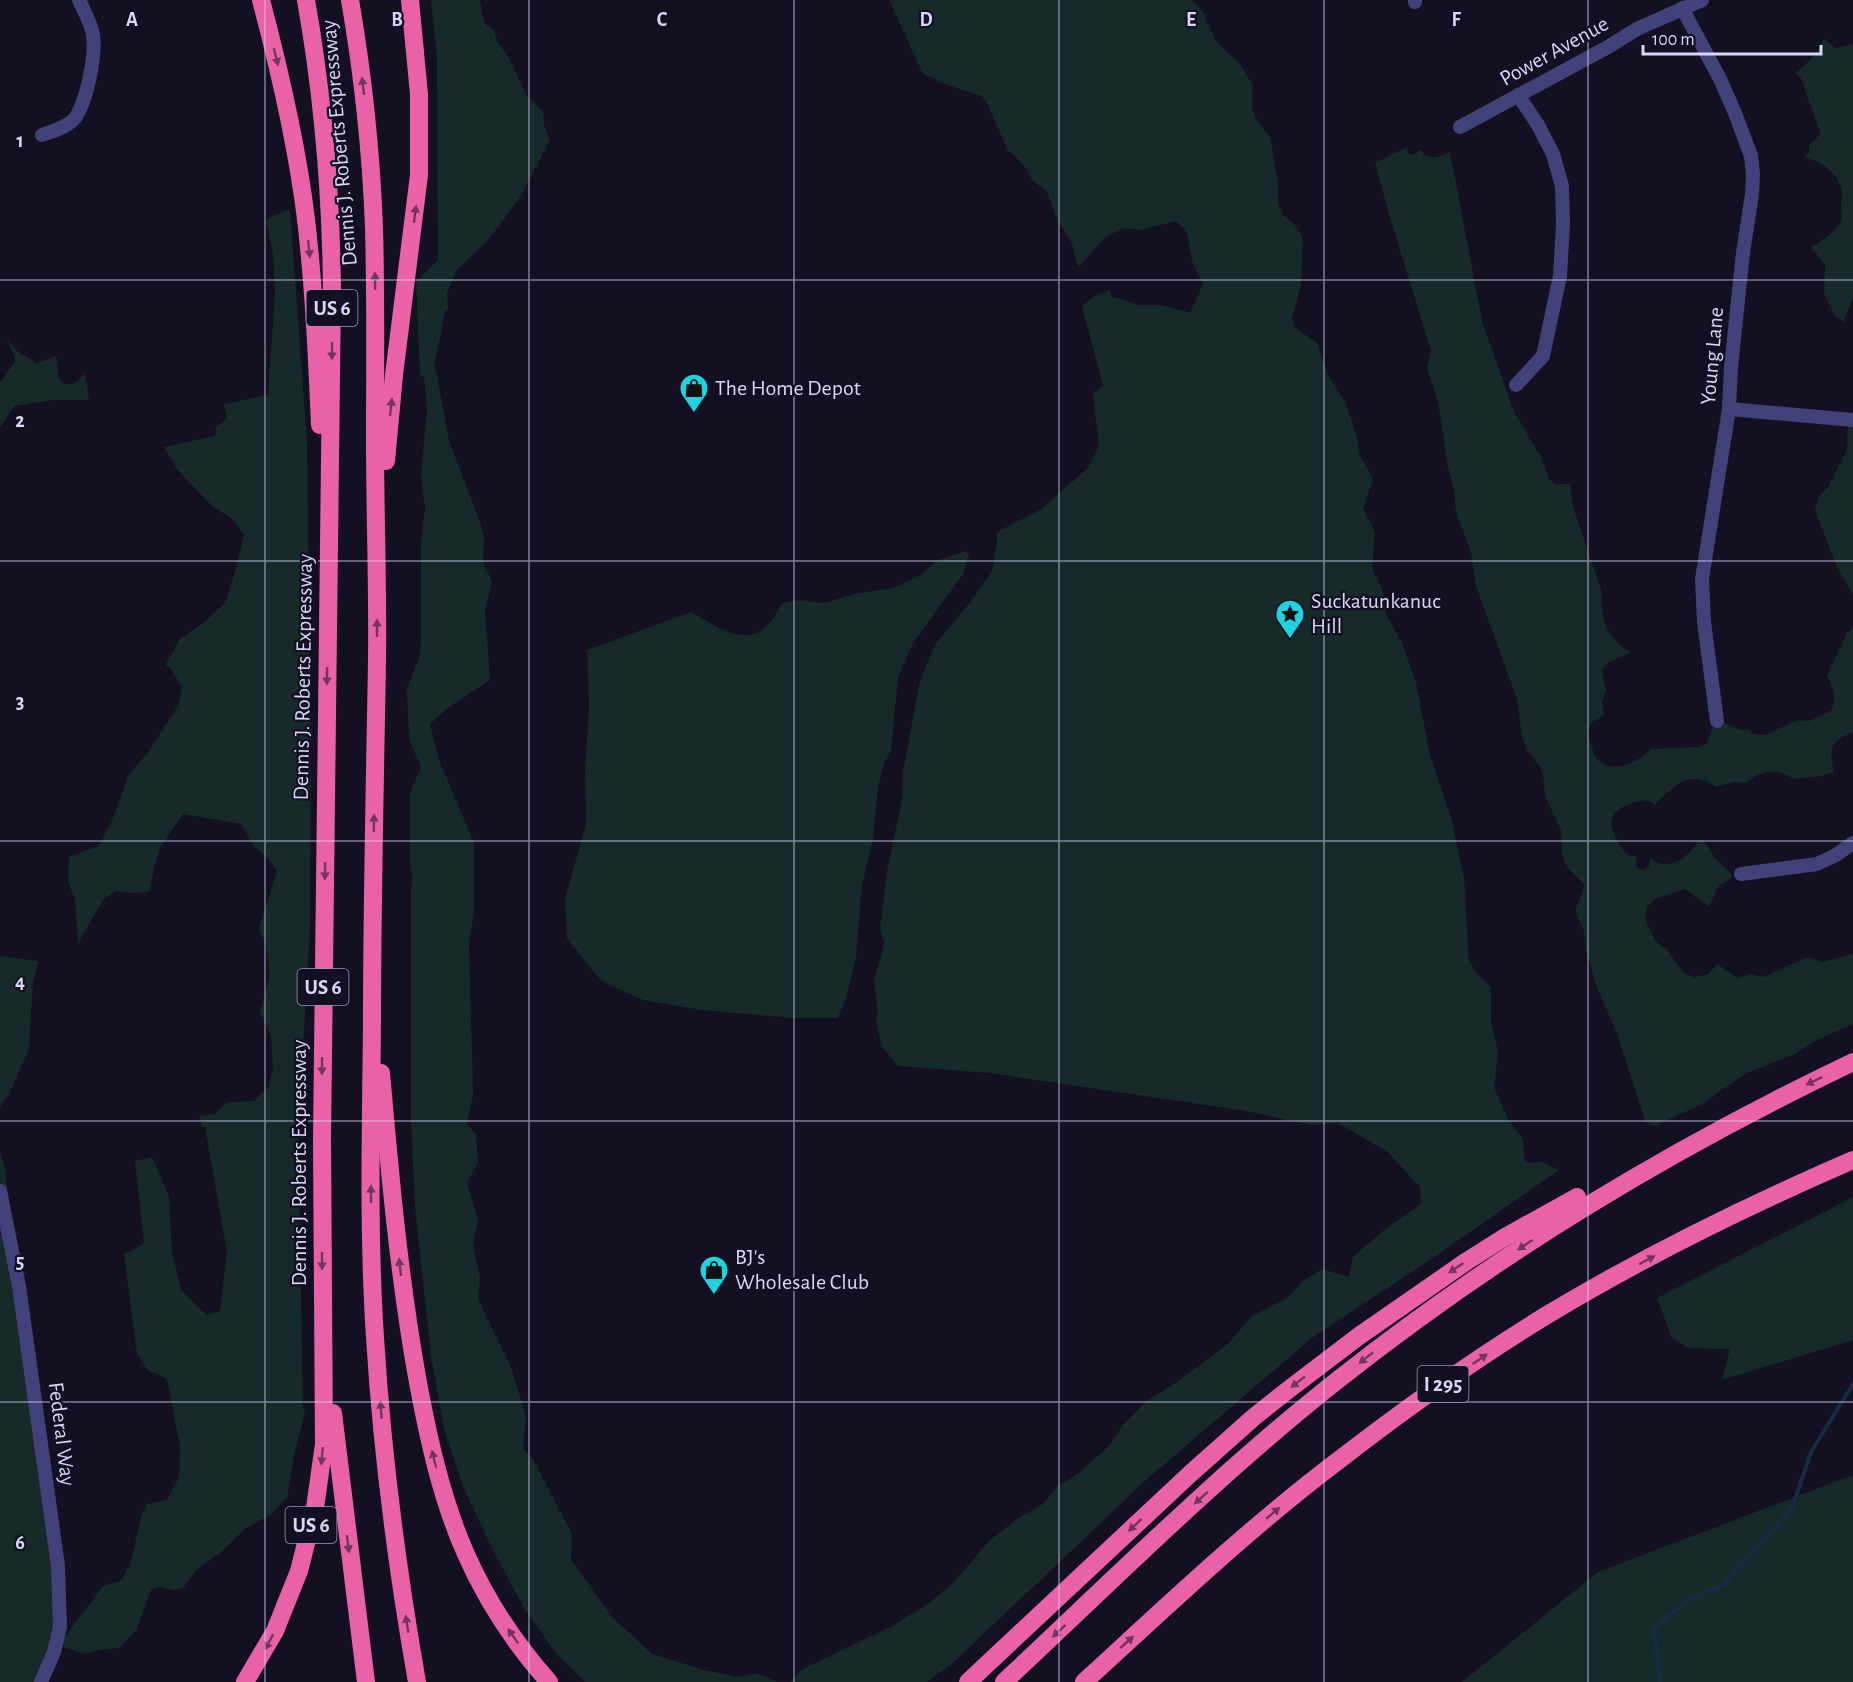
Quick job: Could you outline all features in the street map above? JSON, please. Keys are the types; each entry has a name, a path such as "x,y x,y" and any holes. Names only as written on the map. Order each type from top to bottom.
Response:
{"highway":[{"path":"261,0 287,106 305,218 316,346 328,618"},
{"name":"Dennis J. Roberts Expressway","path":"306,0 323,117 332,248 322,1139 322,1356"},
{"name":"Dennis J. Roberts Expressway","path":"350,0 363,91 374,222 377,549 372,965"},
{"path":"377,549 392,398 419,175 419,94 410,0"},
{"path":"372,965 390,1175 403,1291 420,1395 434,1457 448,1508 476,1575 509,1631 549,1682"},
{"name":"US 6","path":"372,965 371,1238 375,1336 393,1518 417,1682"},
{"path":"1004,1682 1246,1457 1372,1353 1478,1276 1550,1228 1661,1160 1853,1062"},
{"path":"966,1682 1245,1425 1359,1336 1505,1237 1657,1153 1695,1135 1738,1119"},
{"name":"I 295","path":"1084,1682 1237,1543 1303,1488 1371,1435 1477,1360 1623,1272 1737,1214 1853,1160"},
{"path":"322,1356 337,1443 366,1682"},
{"name":"US 6","path":"246,1682 284,1611 311,1529 324,1444 322,1356"}],"street":[{"path":"42,135 62,128 75,119 81,106 93,59 93,34 79,0"},
{"name":"Power Avenue","path":"1460,127 1637,29 1702,0"},
{"name":"Young Lane","path":"1682,8 1720,79 1751,156 1752,194 1732,356 1730,408 1702,579 1704,622 1717,721"},
{"path":"1516,385 1543,356 1560,276 1563,224 1562,186 1553,154 1538,125 1518,95"},
{"path":"1730,408 1853,420"},
{"path":"1742,874 1817,864 1853,843"},
{"name":"Federal Way","path":"0,1191 20,1286 58,1566 60,1627 54,1652 41,1682"}],"green space":[{"path":"431,0 480,0 486,25 493,29 497,41 509,58 526,94 543,112 544,125 550,140 521,196 489,239 457,270 447,293 448,309 445,312 434,367 439,378 449,441 480,522 484,538 483,563 492,581 485,611 490,680 449,707 430,724 439,760 474,843 474,911 469,942 473,1094 467,1124 476,1135 478,1162 467,1183 478,1220 473,1246 480,1277 478,1299 511,1367 526,1417 523,1448 533,1459 572,1534 571,1559 612,1617 652,1654 704,1670 738,1677 757,1673 777,1682 585,1682 558,1656 524,1608 463,1487 444,1429 431,1356 415,1207 411,1122 410,793 421,767 409,739 407,688 419,658 421,642 421,542 425,509 421,476 427,410 424,377 420,375 416,282 438,260 437,59"},
{"path":"889,0 1192,0 1202,11 1217,43 1240,64 1253,86 1252,108 1256,119 1270,137 1278,182 1278,204 1283,215 1295,225 1303,238 1301,285 1292,319 1296,328 1317,343 1328,375 1346,404 1358,440 1359,454 1373,479 1363,509 1375,532 1372,569 1383,591 1386,614 1402,643 1416,683 1430,755 1452,821 1464,878 1469,961 1491,988 1491,1021 1498,1052 1494,1088 1508,1119 1523,1139 1525,1162 1540,1161 1559,1170 1312,1338 1147,1479 954,1662 927,1682 791,1682 801,1670 894,1625 928,1604 952,1584 989,1541 1017,1519 1043,1504 1059,1485 1079,1473 1109,1446 1123,1425 1148,1400 1174,1384 1229,1343 1252,1316 1289,1297 1303,1281 1322,1269 1349,1277 1353,1257 1384,1230 1421,1204 1420,1187 1388,1152 1338,1123 1311,1125 1246,1111 989,1073 898,1066 881,1045 876,1020 878,1015 874,980 884,943 880,929 887,872 902,799 903,772 920,680 935,645 972,600 992,571 997,532 1040,510 1087,469 1099,447 1093,393 1103,386 1082,306 1093,297 1110,290 1111,296 1138,305 1162,305 1190,313 1203,284 1193,264 1186,230 1176,221 1141,230 1123,228 1104,238 1078,268 1072,244 1057,219 1047,192 1032,180 1025,167 1008,151 982,96 947,85 923,74"},
{"path":"1824,39 1836,48 1853,44 1853,296 1844,322 1835,316 1824,294 1825,265 1811,247 1831,234 1841,221 1841,188 1830,170 1805,157 1809,152 1809,144 1817,139 1820,133 1801,78 1795,72 1812,58"},
{"path":"1407,147 1408,153 1413,155 1420,150 1427,156 1434,157 1450,152 1482,321 1514,412 1541,457 1549,479 1555,484 1570,484 1573,507 1602,592 1604,619 1616,642 1631,652 1607,663 1602,670 1606,690 1602,702 1604,715 1593,721 1587,731 1597,759 1603,764 1618,767 1633,762 1651,749 1699,747 1707,743 1716,719 1740,730 1749,729 1754,734 1765,735 1798,720 1809,721 1831,711 1834,697 1827,675 1847,633 1853,627 1853,732 1840,739 1833,747 1831,757 1834,772 1793,779 1782,773 1769,772 1746,783 1734,782 1716,787 1698,779 1690,779 1675,786 1655,805 1648,800 1632,803 1616,812 1611,820 1614,833 1622,848 1628,855 1636,856 1637,868 1644,870 1650,866 1650,858 1661,864 1679,861 1698,841 1703,840 1715,858 1732,874 1731,879 1719,885 1709,906 1685,889 1655,899 1647,907 1645,919 1655,941 1666,949 1684,973 1694,977 1709,974 1717,964 1738,978 1751,974 1764,977 1807,957 1823,962 1853,954 1853,1024 1817,1040 1793,1055 1747,1073 1700,1105 1655,1126 1645,1121 1618,1036 1596,985 1586,950 1584,931 1576,913 1585,885 1567,867 1562,855 1561,830 1545,796 1543,774 1527,750 1522,737 1517,699 1476,586 1471,552 1456,512 1438,402 1427,367 1431,351 1375,163"},
{"path":"290,209 307,441 311,748 310,928 298,1131 303,1406 305,1413 294,1455 287,1499 272,1514 246,1528 220,1553 199,1567 183,1588 175,1590 159,1587 151,1590 137,1629 119,1648 85,1654 60,1646 103,1586 121,1581 131,1562 141,1517 147,1504 167,1500 179,1477 180,1446 167,1379 147,1370 137,1354 124,1254 144,1242 135,1161 152,1157 169,1196 172,1253 181,1290 207,1315 220,1311 227,1252 205,1127 202,1127 199,1116 215,1114 228,1102 254,1101 269,1087 273,1068 271,1036 260,1013 270,975 266,945 259,929 277,870 269,859 254,846 241,824 183,814 161,846 150,891 136,893 115,891 103,900 78,943 75,899 68,882 69,857 98,846 112,821 128,776 149,751 178,706 182,687 170,668 165,666 180,639 206,621 225,603 244,535 234,520 212,506 177,469 164,447 215,436 216,427 227,419 224,404 268,395 275,291 273,253 266,221"},
{"path":"7,339 17,351 37,363 56,356 59,379 64,384 76,382 85,372 89,400 53,400 14,406 0,428 0,382 14,363 15,358"},
{"path":"1848,420 1853,420 1853,595 1837,567 1815,510 1818,498 1828,487 1847,450"},
{"path":"966,551 969,555 963,574 913,643 898,678 891,751 884,763 878,787 873,839 862,885 856,957 847,995 838,1018 792,1018 702,1010 643,1000 601,981 567,938 565,899 586,824 585,770 589,707 587,650 691,612 726,631 744,635 753,634 768,625 783,603 799,600 824,603 854,594 893,588 921,575 938,560"},
{"path":"0,956 38,961 33,982 29,1049 10,1092 0,1107"},
{"path":"0,1152 5,1168 59,1615 39,1682 0,1682"},
{"path":"1853,1197 1853,1340 1722,1380 1730,1349 1689,1348 1672,1338 1657,1298"},
{"path":"1853,1475 1853,1682 1462,1682 1598,1572"}],"waterway":[{"path":"1660,1682 1654,1629 1686,1601 1723,1585 1792,1508 1811,1452 1853,1384"}],"place":[{"name":"The Home Depot","path":"694,414"},
{"name":"Suckatunkanuc Hill","path":"1290,640"},
{"name":"BJ's Wholesale Club","path":"714,1296"}]}
